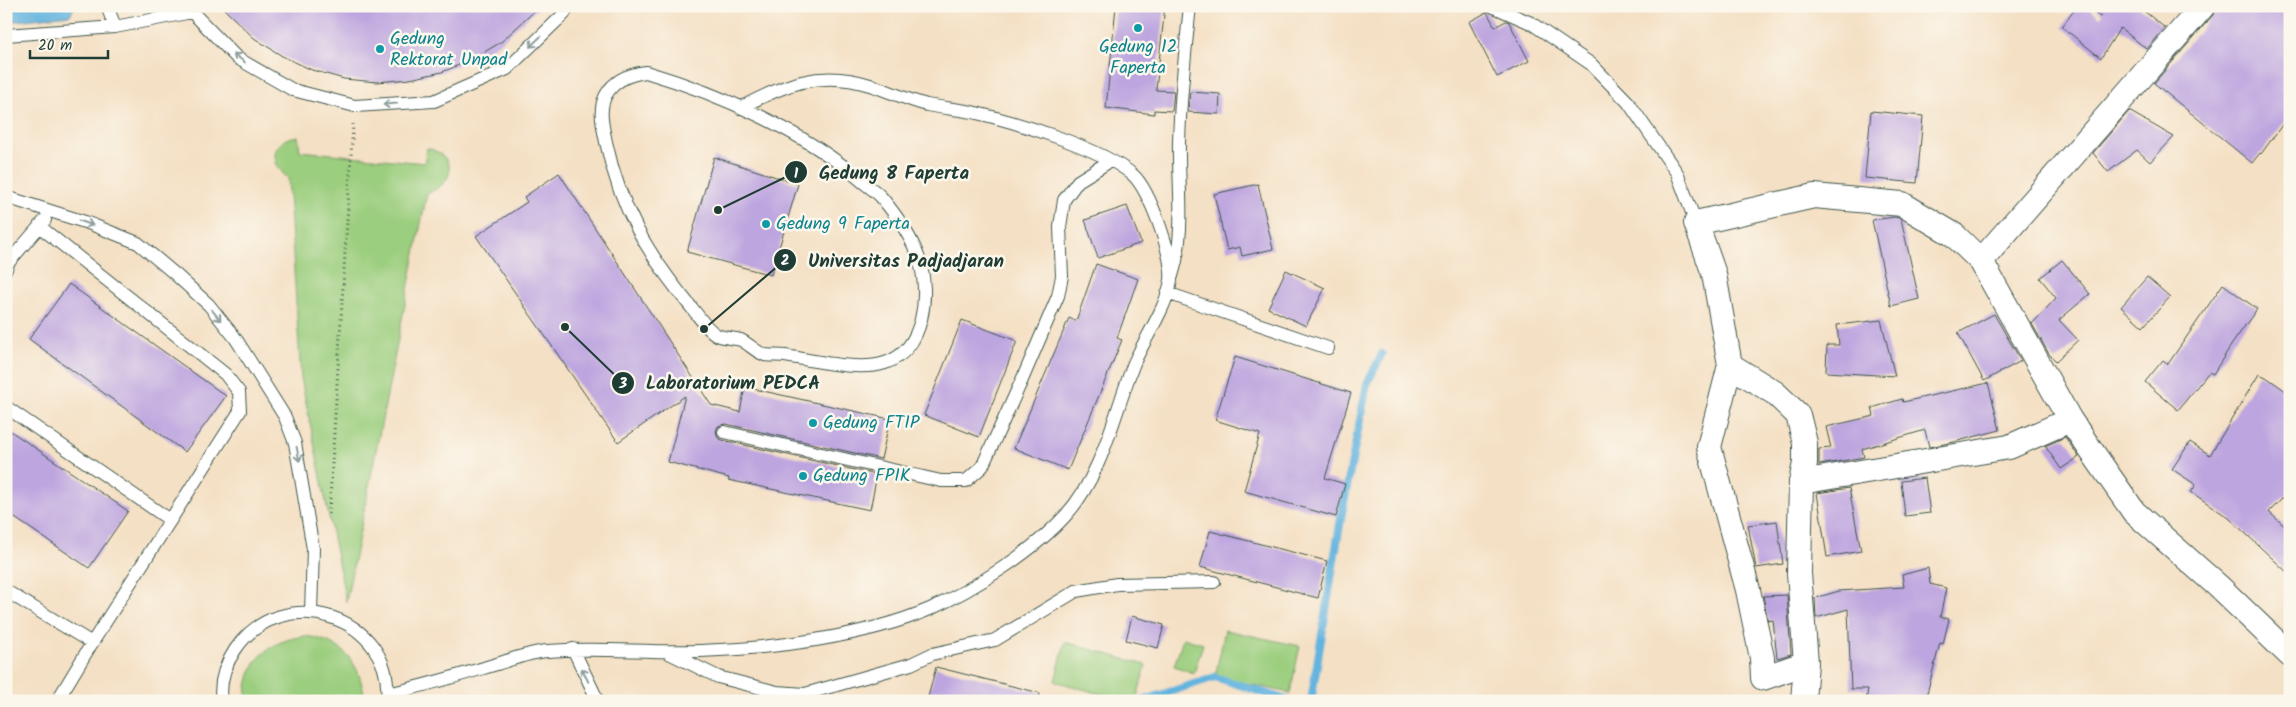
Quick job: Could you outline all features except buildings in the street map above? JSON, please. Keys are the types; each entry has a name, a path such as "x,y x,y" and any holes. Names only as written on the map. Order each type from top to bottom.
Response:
{"street":[{"path":"1981,261 2203,6"},
{"path":"1806,662 1763,678 1762,658 1748,590 1709,447 1730,366 1714,274 1696,223 1814,196 1902,204 1954,235 1981,261 2070,420 2134,512 2218,586 2290,656"},
{"path":"1730,366 1775,393 1798,415 1805,443 1805,463 1801,482 1799,573 1806,662 1803,701"},
{"path":"1801,482 2009,447 2070,420"}],"lane":[{"path":"107,6 115,27"},
{"path":"6,36 115,27 191,9 237,58 293,90 355,106 434,101 507,69 564,14 568,6"},
{"path":"222,701 222,679 226,666 241,640 256,627 268,620 288,613 311,612 340,620 356,630 369,643 379,659 385,677 387,697 543,651 573,649 665,651 761,648 823,638 887,624 930,608 973,585 1021,554 1046,536 1070,511 1084,488 1104,446 1135,362 1167,293 1178,257 1180,231 1179,143 1183,63 1190,6"},
{"path":"1492,6 1531,23 1591,64 1628,102 1677,173 1696,223"},
{"path":"646,72 685,85 740,108 818,148 849,170 881,197 906,231 919,258 925,287 918,327 912,342 901,354 885,363 858,366 765,355 743,341 717,335 678,292 653,258 626,208 618,186 602,126 601,108 605,96 611,88 626,77 646,72"},
{"path":"740,108 778,88 816,78 839,78 867,84 926,104 975,113 1080,146 1134,176 1146,190 1154,208 1172,276"},
{"path":"724,432 941,482 966,481 982,467 1058,296 1062,276 1060,227 1064,200 1078,181 1110,161"},
{"path":"6,197 125,236 138,243 209,306 236,339 285,417 296,443 313,548 311,612"},
{"path":"6,269 8,263 52,212"},
{"path":"39,226 226,374 239,392 240,410 57,701"},
{"path":"1167,293 1328,348"},
{"path":"6,406 170,520"},
{"path":"665,651 718,677 776,692 805,694 911,664 932,654 996,640 1076,591 1117,584 1214,582"},
{"path":"6,591 92,643"},
{"path":"573,649 598,701"}],"path":[{"path":"328,524 355,106"}],"green space":[{"path":"298,136 300,151 424,163 427,148 444,157 448,163 449,170 448,177 444,183 437,189 427,193 346,602 301,378 288,178 277,165 275,159 275,152 282,142"},
{"path":"1225,630 1300,646 1290,693 1215,677"},
{"path":"305,636 335,645 349,657 359,674 364,701 246,701 250,675 261,655 280,643"},
{"path":"1183,638 1203,644 1194,673 1174,666"},
{"path":"1065,642 1146,665 1136,701 1124,701 1055,681"}],"water":[{"path":"6,6 73,6 74,8 70,15 6,22"}],"waterway":[{"path":"1311,701 1341,518 1367,384 1382,354"},
{"path":"1142,701 1215,677 1289,701"}],"place":[{"name":"Gedung 12 Faperta","path":"1138,28"},
{"name":"Gedung Rektorat Unpad","path":"380,49"},
{"name":"Gedung 8 Faperta","path":"718,210"},
{"name":"Gedung 9 Faperta","path":"766,224"},
{"name":"Laboratorium PEDCA","path":"565,327"},
{"name":"Universitas Padjadjaran","path":"704,329"},
{"name":"Gedung FTIP","path":"813,423"},
{"name":"Gedung FPIK","path":"803,476"}]}
